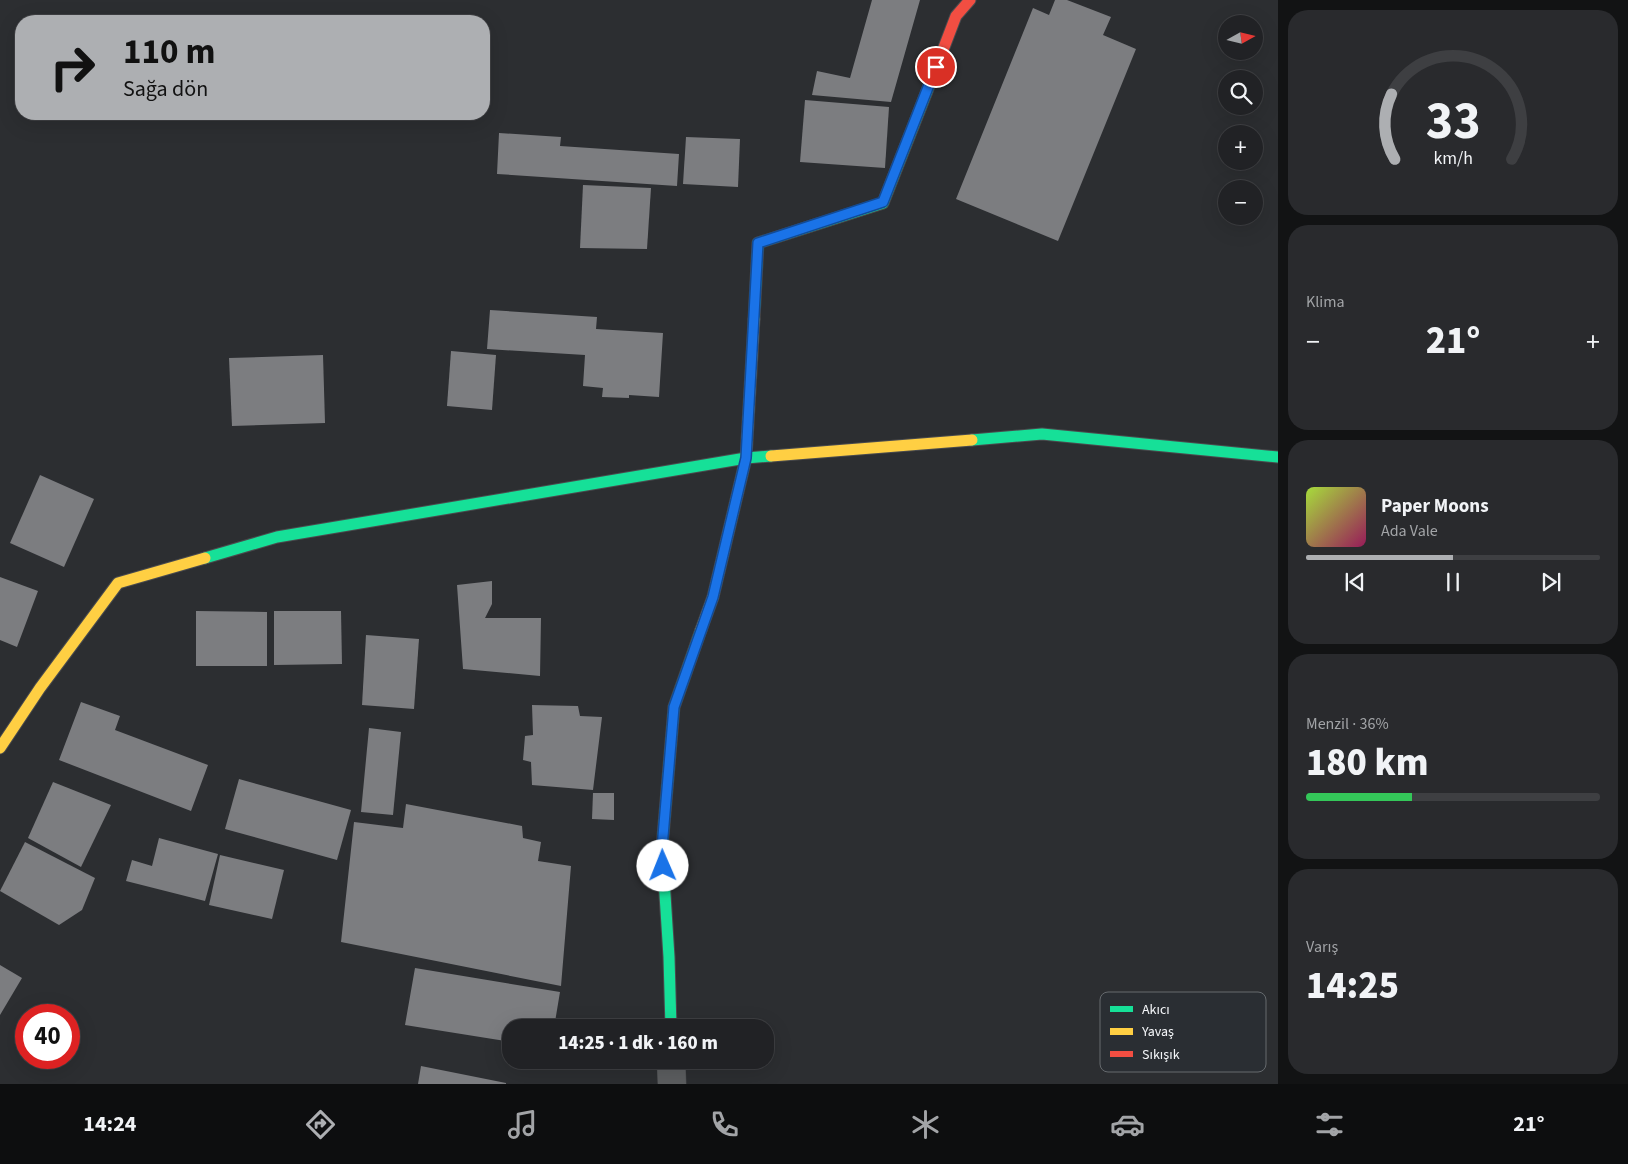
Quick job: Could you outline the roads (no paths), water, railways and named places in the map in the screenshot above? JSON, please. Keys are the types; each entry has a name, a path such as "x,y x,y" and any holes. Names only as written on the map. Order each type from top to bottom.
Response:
{"street":[{"path":"671,1019 662,848 674,707 713,597 746,458 758,243 883,202 956,16 970,0"},
{"path":"0,748 40,688 118,584 277,537 746,458 1042,434 1278,457"},
{"path":"671,1069 672,1084"}]}
